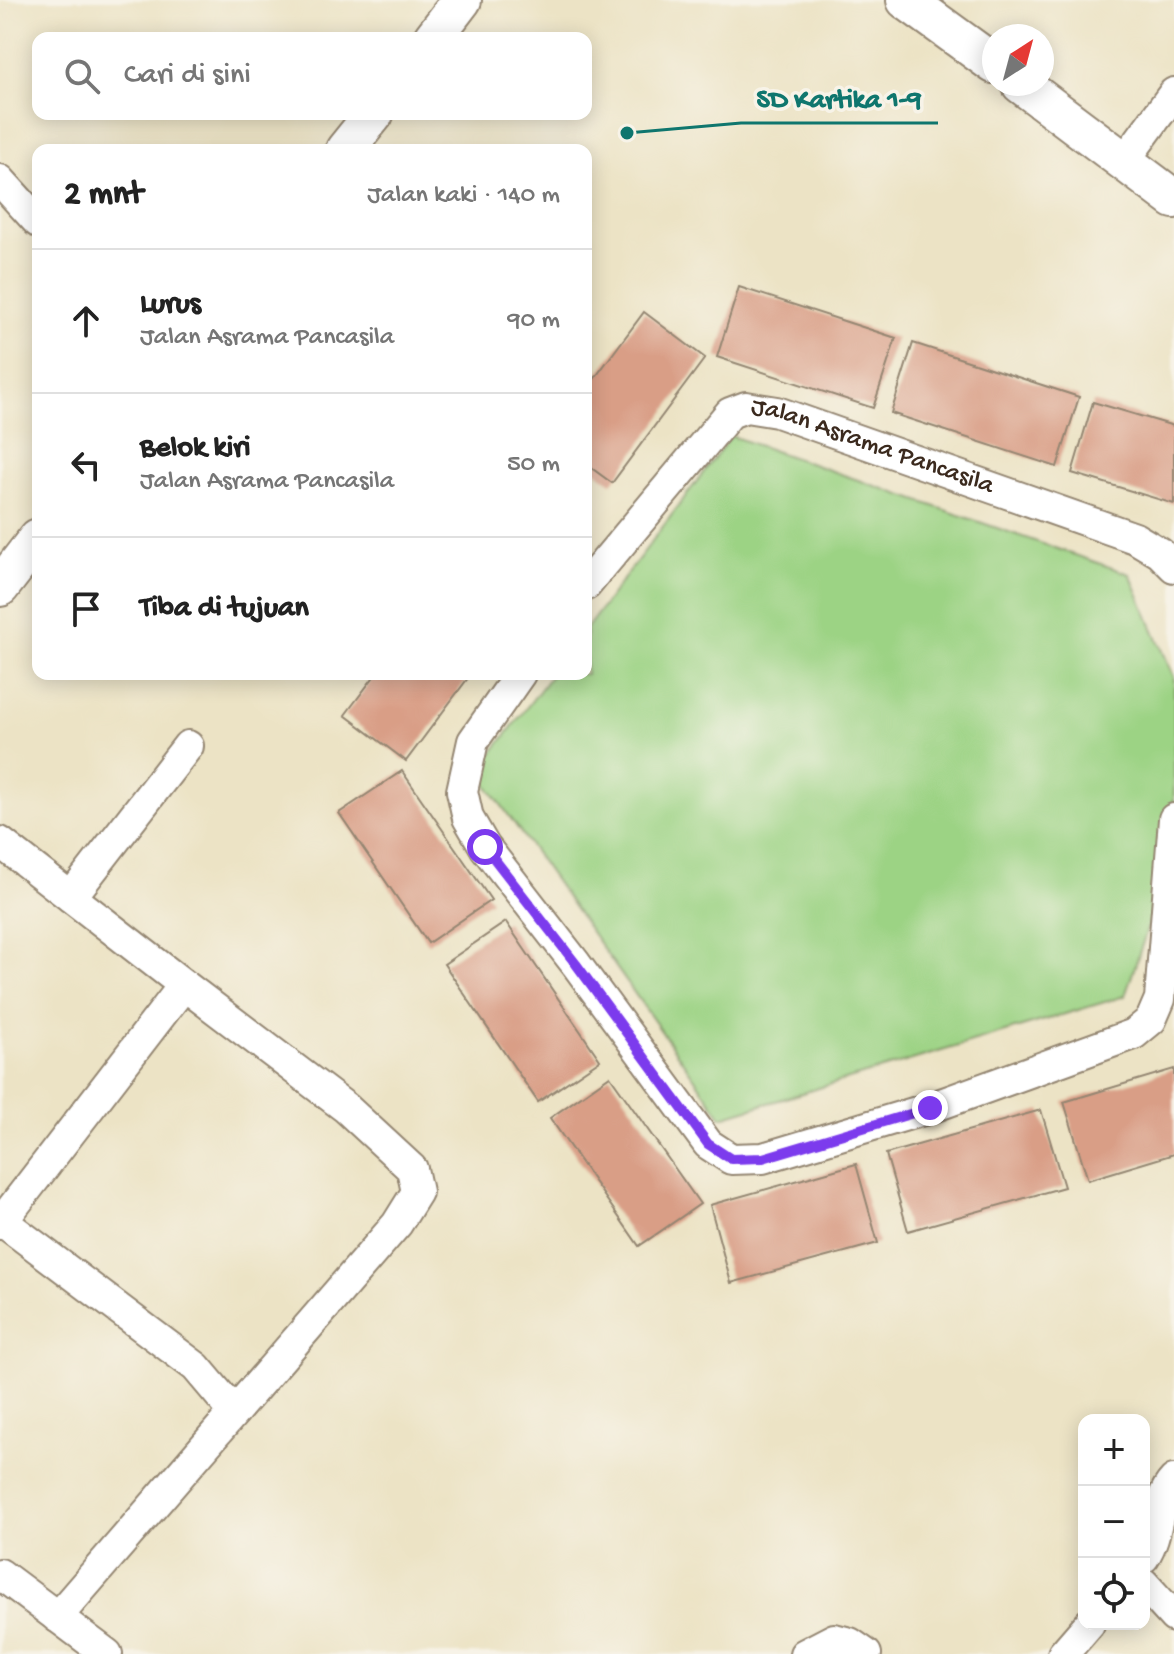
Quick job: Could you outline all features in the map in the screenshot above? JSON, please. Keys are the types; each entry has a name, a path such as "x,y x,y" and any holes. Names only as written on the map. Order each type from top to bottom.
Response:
{"main road":[{"path":"438,32 462,0"},
{"path":"906,0 982,55"},
{"path":"1037,96 1174,199"},
{"path":"350,144 369,120"},
{"path":"0,587 32,546"}],"street":[{"path":"1125,160 1174,93"},
{"path":"0,180 32,215"},
{"name":"Jalan Asrama Pancasila","path":"592,578 730,413 746,407 777,412 1135,538 1160,553 1174,567"},
{"path":"516,680 473,741 462,791 468,818 485,847 576,964 708,1144 731,1159 763,1158 930,1108 1134,1034 1151,1020 1160,999 1174,819"},
{"path":"71,897 188,746"},
{"path":"0,842 346,1108 412,1169 417,1192 397,1224 57,1617"},
{"path":"184,985 1,1222 196,1367 234,1412"},
{"path":"1150,1548 1164,1490 1174,1480"},
{"path":"0,1574 107,1654"},
{"path":"1150,1591 1174,1617"},
{"path":"1063,1654 1084,1630"},
{"path":"805,1654 834,1639 850,1643 866,1654"}],"green space":[{"path":"731,436 1130,574 1174,677 1174,848 1125,996 722,1117 478,772 547,680 592,680 592,621"}],"building":[{"path":"739,287 896,338 873,408 717,357"},
{"path":"644,312 705,358 612,483 592,468 592,382"},
{"path":"913,343 1079,397 1057,467 891,413"},
{"path":"1093,402 1174,426 1174,504 1072,473"},
{"path":"371,680 467,680 406,761 345,715"},
{"path":"402,771 491,900 428,943 339,813"},
{"path":"506,922 600,1060 538,1102 444,964"},
{"path":"1174,1069 1174,1154 1088,1180 1064,1102"},
{"path":"610,1076 700,1204 639,1246 550,1118"},
{"path":"1041,1110 1064,1187 908,1231 886,1154"},
{"path":"856,1164 878,1243 731,1283 710,1205"}],"place":[{"name":"SD Kartika 1-9","path":"627,133"}],"route":[{"path":"485,847 576,964 708,1144 731,1159 763,1158 930,1108"}]}
